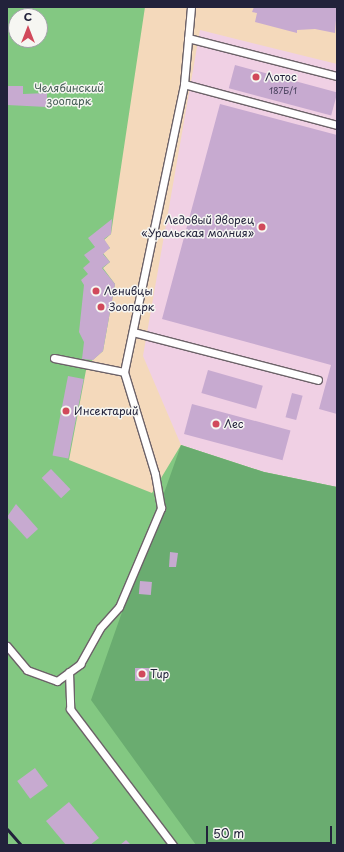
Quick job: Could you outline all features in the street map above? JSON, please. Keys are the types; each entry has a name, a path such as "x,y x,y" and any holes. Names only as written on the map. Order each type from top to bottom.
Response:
{"lane":[{"path":"7,646 27,670 57,681 80,664 100,628 119,607 160,508 155,474 124,372 184,84 191,7"},
{"path":"188,38 337,76"},
{"path":"184,84 337,125"},
{"path":"133,332 318,380"},
{"path":"54,358 124,372"},
{"path":"69,672 70,708 173,845"}],"shaded area":[{"path":"200,30 337,64 337,487 264,472 181,445 143,356"}],"green space":[{"name":"Челябинский зоопарк","path":"7,7 145,7 111,234 104,240 110,248 103,253 110,262 103,268 115,284 103,351 87,365 69,460 152,493 181,445 264,472 337,487 337,845 7,845"},
{"path":"181,445 264,472 337,487 337,845 196,845 91,700"}],"building":[{"path":"254,7 337,7 335,33 315,29 297,30 297,33 255,22 257,13 252,12"},
{"path":"235,65 337,92 331,116 229,88"},
{"path":"7,86 23,86 23,94 47,93 47,107 7,105"},
{"name":"Ледовый дворец «Уральская молния»","path":"220,104 337,135 337,414 319,409 331,365 162,319"},
{"path":"112,219 111,234 104,239 110,248 103,254 110,262 102,268 115,284 103,351 93,360 82,359 84,342 79,332 84,285 81,280 88,274 83,268 90,262 84,255 95,247 88,238"},
{"path":"208,370 263,386 256,409 201,393"},
{"path":"68,376 84,379 68,459 53,456"},
{"path":"292,393 303,396 296,420 286,417"},
{"path":"192,404 291,430 283,460 184,434"},
{"path":"51,469 70,489 61,498 42,478"},
{"path":"16,504 38,529 27,539 7,517"},
{"path":"170,552 178,553 176,567 169,567"},
{"path":"140,581 152,582 151,595 139,594"},
{"name":"Тир","path":"135,668 149,668 149,681 135,681"},
{"path":"35,768 48,786 30,799 17,781"},
{"path":"69,802 99,838 90,845 66,845 46,821"},
{"path":"126,840 131,845 120,845"}],"railway":[{"path":"7,829 21,845"}],"place":[{"name":"Лотос","path":"256,77"},
{"name":"Ледовый дворец «Уральская молния»","path":"262,227"},
{"name":"Ленивцы","path":"96,291"},
{"name":"Зоопарк","path":"101,307"},
{"name":"Инсектарий","path":"66,411"},
{"name":"Лес","path":"216,424"},
{"name":"Тир","path":"142,674"}]}
